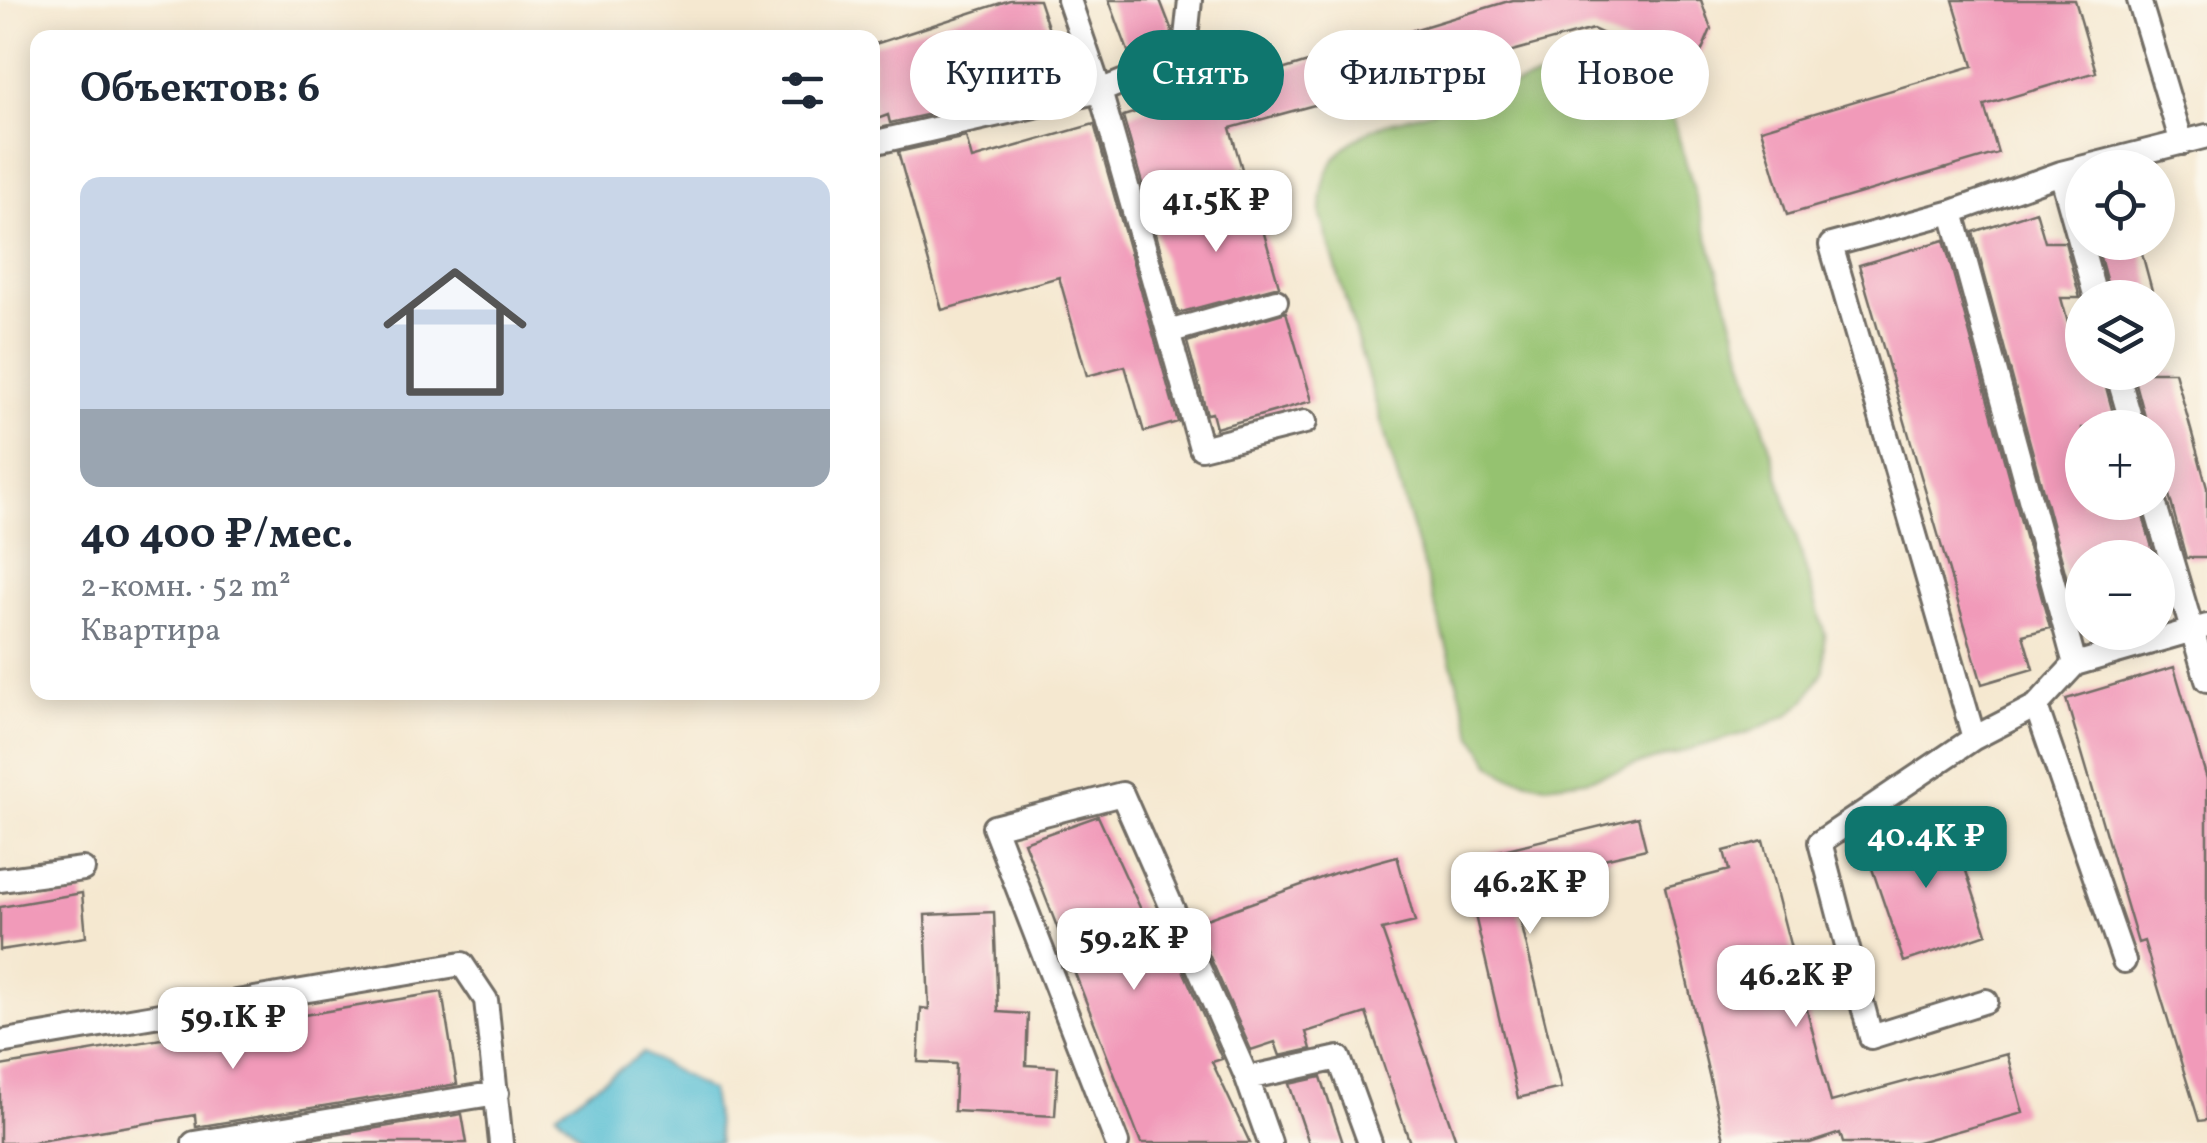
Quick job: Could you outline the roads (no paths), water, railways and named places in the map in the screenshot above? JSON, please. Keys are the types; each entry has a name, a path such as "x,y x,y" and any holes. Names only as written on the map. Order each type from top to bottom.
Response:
{"lane":[{"path":"1069,0 1100,91 1201,448 1306,422"},
{"path":"880,141 1100,91 1184,57 1190,0"},
{"path":"2139,0 2182,143"},
{"path":"1974,738 1832,245 1952,212 2060,173 2207,136"},
{"path":"2060,173 2091,280"},
{"path":"1134,212 1246,183"},
{"path":"1952,212 2075,664"},
{"path":"1168,332 1276,301"},
{"path":"2160,520 2198,628 2207,680"},
{"path":"1986,1001 1870,1038 1820,842 1974,738 2036,706 2075,664 2198,628"},
{"path":"2036,706 2124,961"},
{"path":"1117,1143 994,827 1122,794 1247,1078 1270,1143"},
{"path":"0,880 83,868"},
{"path":"0,1042 462,964 486,1000 501,1143"},
{"path":"1247,1078 1339,1058 1370,1143"},
{"path":"194,1143 497,1093"}],"water":[{"path":"643,1053 711,1091 719,1143 587,1143 556,1113"}]}
